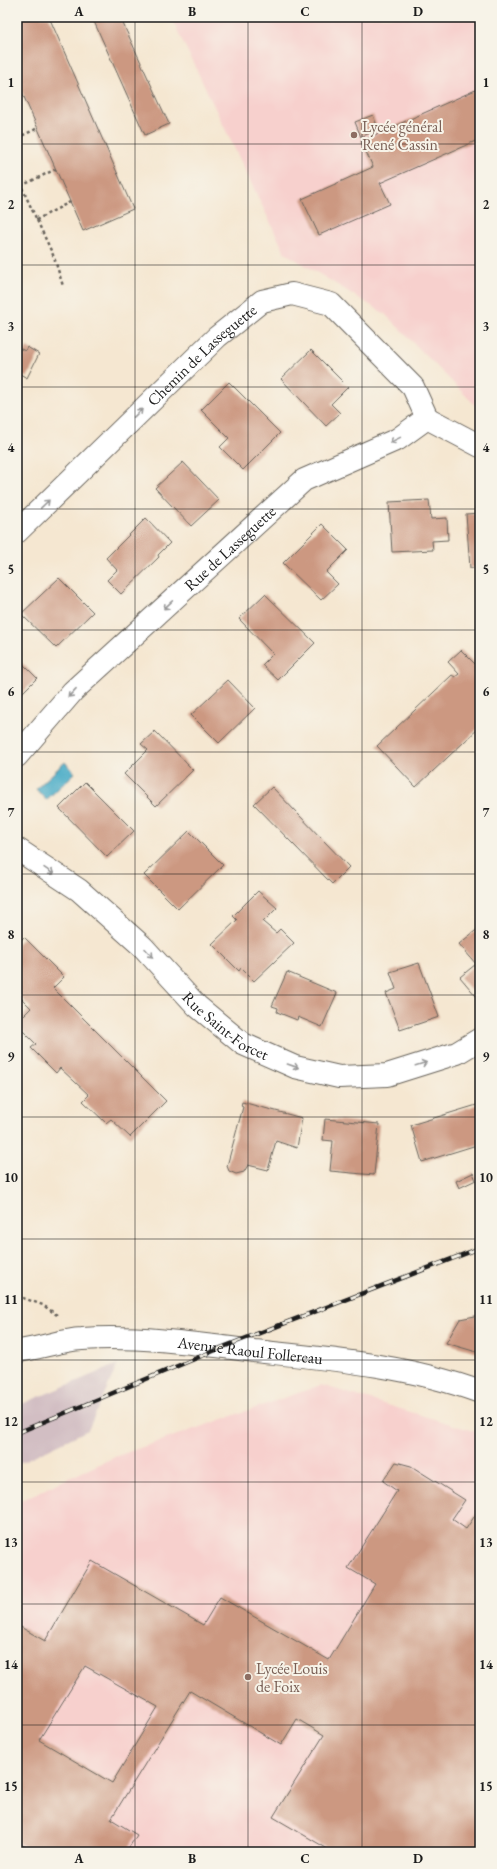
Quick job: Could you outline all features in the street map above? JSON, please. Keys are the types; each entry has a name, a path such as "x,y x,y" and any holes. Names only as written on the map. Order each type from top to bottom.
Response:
{"street":[{"name":"Chemin de Lasseguette","path":"17,532 216,337 262,301 292,294 331,304 413,387 427,418"},
{"path":"427,418 480,446"},
{"name":"Rue de Lasseguette","path":"17,756 73,691 304,480 398,439 427,418"},
{"name":"Rue Saint-Forcet","path":"17,849 85,896 144,947 197,1006 243,1044 295,1067 339,1077 387,1075 457,1052 480,1039"},
{"name":"Avenue Raoul Follereau","path":"17,1351 81,1339 120,1338 223,1347 382,1365 455,1383 480,1392"}],"path":[{"path":"17,138 38,128"},
{"path":"21,186 56,169"},
{"path":"17,177 54,257 63,286"},
{"path":"36,220 70,202"},
{"path":"17,1296 43,1305 68,1324 81,1339"}],"shaded area":[{"name":"Lycée général René Cassin","path":"171,17 480,17 480,410 385,314 285,253"},
{"path":"118,1364 88,1430 17,1464 17,1406"},
{"name":"Lycée Louis de Foix","path":"321,1385 480,1433 480,1852 17,1852 17,1502 117,1456"}],"water":[{"path":"65,762 75,773 46,800 36,789"}],"building":[{"path":"17,17 49,17 133,209 83,231 17,81"},
{"path":"92,17 120,17 169,124 145,135"},
{"path":"480,88 480,139 380,183 390,204 319,235 302,199 373,167 361,141"},
{"path":"373,115 378,129 361,137 355,122"},
{"path":"17,347 25,351 27,347 39,354 27,378 20,374 17,381"},
{"path":"311,350 348,387 331,404 340,413 326,426 281,379"},
{"path":"229,382 280,433 243,470 220,447 229,438 201,410"},
{"path":"183,462 219,500 191,526 155,488"},
{"path":"429,500 431,519 447,518 448,540 432,541 433,550 392,552 389,502"},
{"path":"480,513 480,567 470,568 466,514"},
{"path":"146,518 170,543 158,555 159,557 121,594 107,580 117,570 106,558"},
{"path":"322,524 348,550 326,572 338,584 321,600 283,563"},
{"path":"59,578 93,612 56,648 21,614"},
{"path":"265,594 315,643 278,680 262,665 273,654 239,619"},
{"path":"461,650 480,669 480,727 416,787 377,746 452,675 455,677 459,674 448,662"},
{"path":"17,658 37,678 17,698"},
{"path":"228,680 255,708 219,743 191,715"},
{"path":"155,731 193,770 156,806 124,774 148,750 141,744"},
{"path":"85,782 134,831 107,857 59,808"},
{"path":"272,787 349,867 332,884 254,804"},
{"path":"189,831 223,865 178,909 144,875"},
{"path":"258,891 277,908 263,922 276,933 280,929 294,943 254,981 241,968 239,971 212,944 237,920 233,916"},
{"path":"480,927 480,993 476,996 460,977 476,964 459,944"},
{"path":"24,937 64,977 53,988 166,1101 130,1137 111,1119 106,1123 83,1101 89,1095 60,1068 56,1073 31,1048 36,1044 17,1025 17,1022 31,1008 21,998 17,1001 17,944"},
{"path":"419,963 439,1017 400,1030 386,993 396,989 390,972"},
{"path":"287,972 337,993 322,1027 298,1017 297,1020 277,1012 278,1008 272,1006"},
{"path":"242,1102 302,1118 297,1148 276,1141 268,1170 248,1165 244,1172 236,1174 229,1171 227,1166 243,1107 241,1106"},
{"path":"480,1104 480,1144 422,1162 411,1125"},
{"path":"325,1119 379,1124 374,1175 330,1171 333,1141 323,1140"},
{"path":"473,1173 476,1180 459,1188 456,1181"},
{"path":"480,1315 480,1353 446,1343 460,1319"},
{"path":"396,1462 411,1466 465,1500 452,1519 466,1529 480,1508 480,1852 333,1852 273,1817 324,1735 297,1719 281,1745 190,1691 111,1819 137,1835 126,1852 34,1852 17,1842 17,1625 45,1641 92,1561 203,1625 220,1597 329,1660 375,1584 348,1568 397,1491 383,1481","holes":["85,1666 158,1707 112,1783 39,1740"]}],"railway":[{"path":"17,1433 223,1347 480,1248"}],"place":[{"name":"Lycée général René Cassin","path":"354,135"},
{"name":"Lycée Louis de Foix","path":"248,1677"}]}
